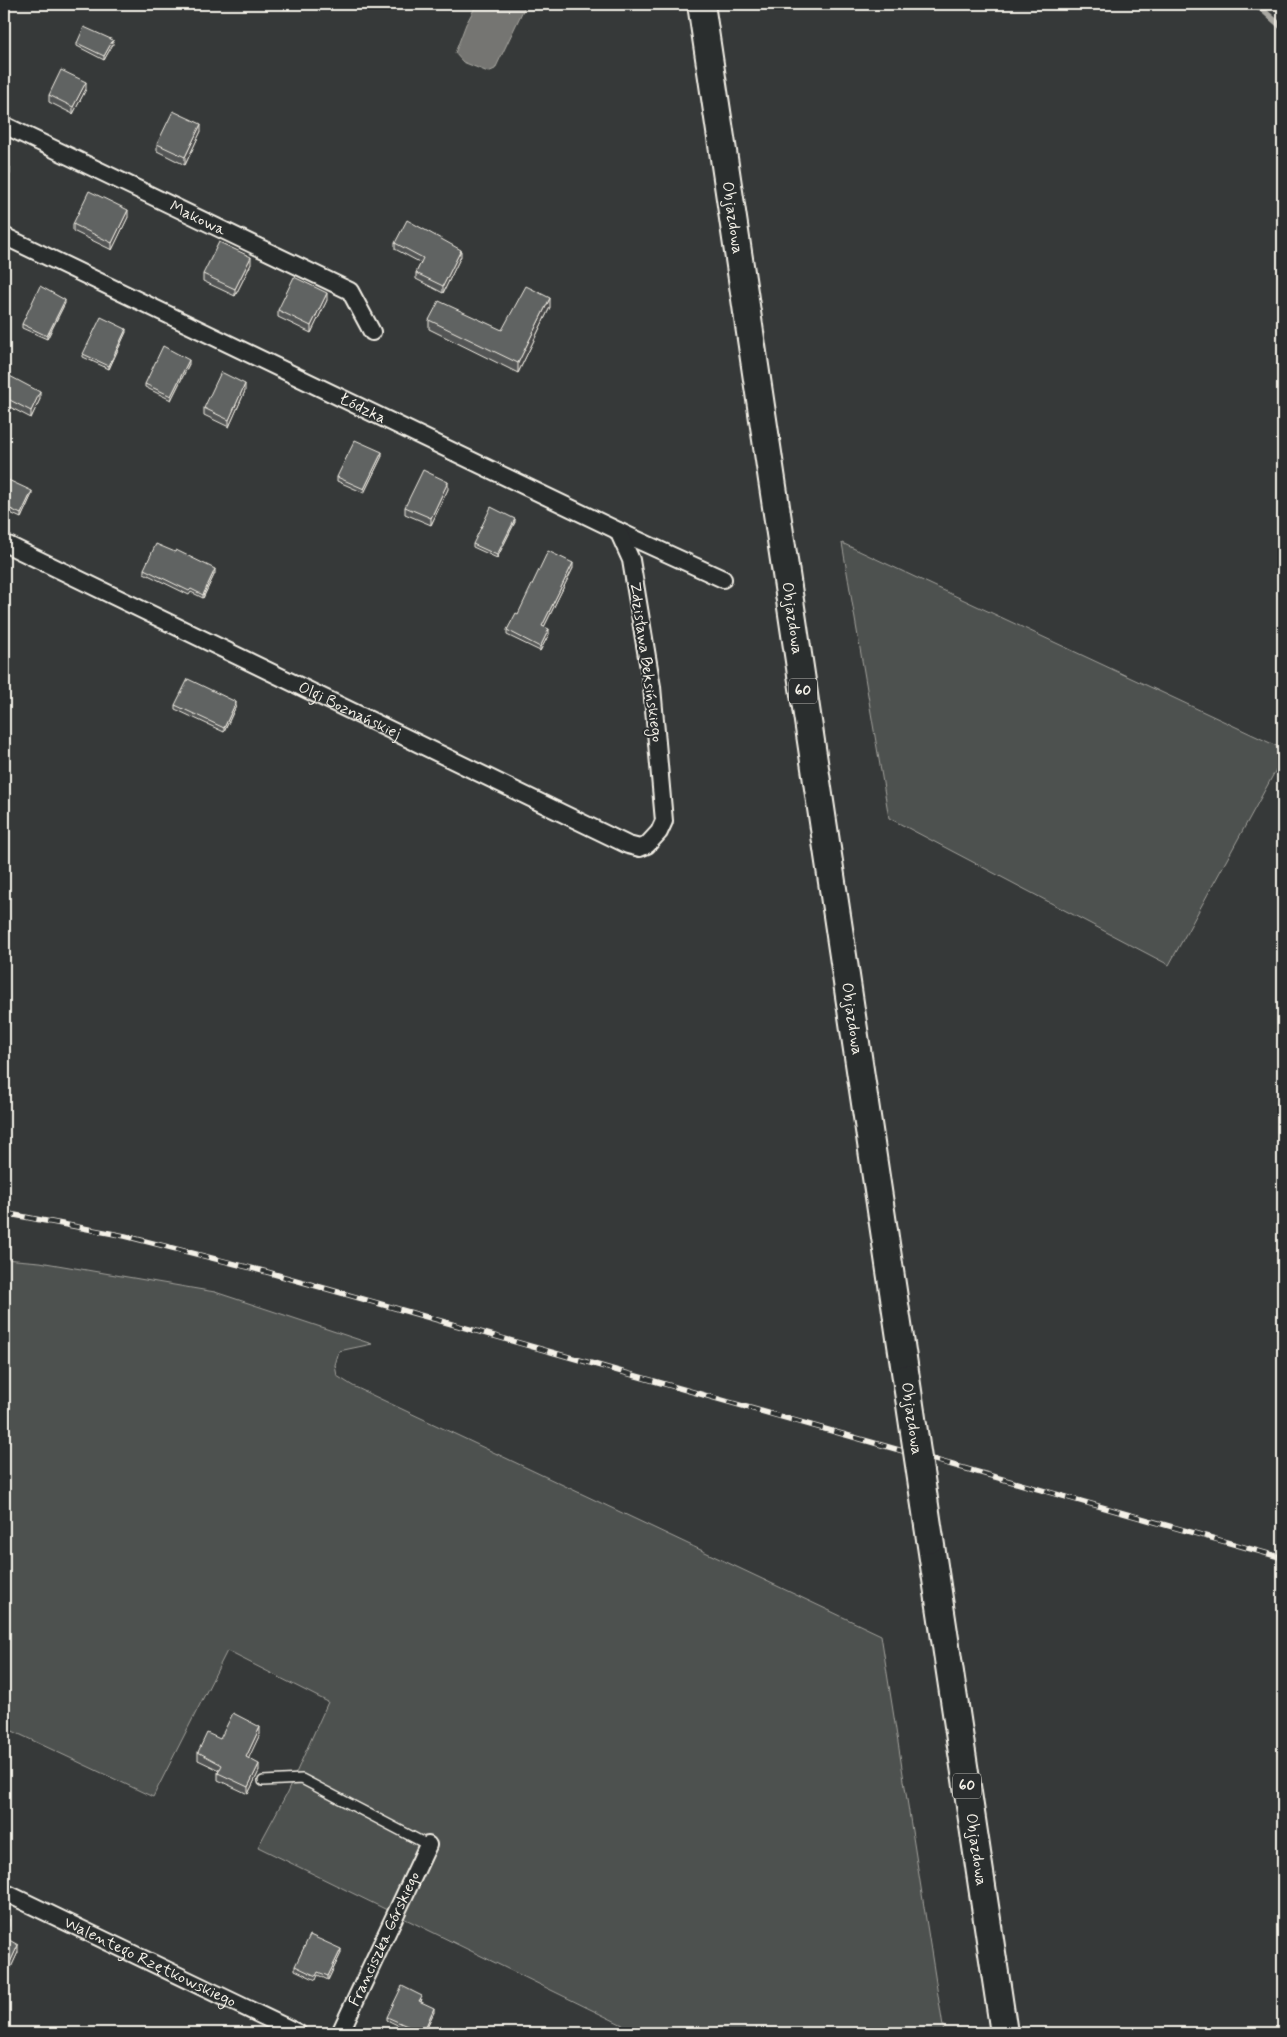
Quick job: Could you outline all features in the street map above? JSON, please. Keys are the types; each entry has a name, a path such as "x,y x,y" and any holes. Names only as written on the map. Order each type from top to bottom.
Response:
{"main road":[{"name":"Objazdowa","path":"701,4 1004,2033"}],"street":[{"name":"Makowa","path":"4,124 350,291 372,332"},
{"name":"Łódzka","path":"4,236 618,530 723,578"},
{"name":"Zdzisława Beksińskiego","path":"618,530 631,560 652,687 663,797"},
{"name":"Olgi Boznańskiej","path":"4,543 628,845 640,848 647,845 659,832 664,821 663,797"},
{"name":"Franciszka Górskiego","path":"340,2033 428,1845"},
{"name":"Walentego Rzętkowskiego","path":"4,1892 298,2033"}],"lane":[{"path":"263,1781 302,1779 428,1845"}],"shaded area":[{"path":"477,4 526,4 495,69 488,72 463,62 455,53 466,24"},
{"path":"842,543 1283,749 1283,757 1169,965 889,818"},
{"path":"4,1259 40,1262 215,1292 372,1344 339,1351 335,1365 337,1376 353,1386 881,1635 944,2033 639,2033 258,1847 287,1793 328,1702 227,1651 153,1797 4,1727"}],"building":[{"path":"84,27 113,40 104,56 77,43"},
{"path":"61,70 86,82 73,107 49,95"},
{"path":"173,111 201,124 185,157 157,144"},
{"path":"4,164 10,167 4,181"},
{"path":"89,191 128,210 112,243 73,224"},
{"path":"407,220 461,250 443,286 416,273 423,258 395,243"},
{"path":"219,242 251,257 235,289 203,274"},
{"path":"294,277 327,293 311,326 278,310"},
{"path":"40,286 65,300 47,336 22,324"},
{"path":"526,286 550,298 518,363 429,320 439,301 502,330"},
{"path":"101,317 126,329 109,366 83,354"},
{"path":"163,346 189,360 171,396 145,384"},
{"path":"221,372 245,384 229,420 204,408"},
{"path":"4,373 40,392 31,411 4,397"},
{"path":"355,440 382,452 364,489 337,477"},
{"path":"423,470 448,482 431,518 405,507"},
{"path":"4,478 32,491 21,514 4,506"},
{"path":"491,507 515,519 497,555 473,544"},
{"path":"156,544 175,552 176,550 215,569 203,595 191,589 189,591 144,569"},
{"path":"548,551 573,563 542,626 549,629 540,647 507,630 516,613 518,614"},
{"path":"188,679 236,702 224,728 175,705"},
{"path":"233,1713 260,1727 246,1757 259,1764 248,1787 218,1773 222,1765 198,1752 207,1733 220,1739"},
{"path":"4,1915 9,1919 4,1930"},
{"path":"310,1935 341,1949 328,1976 318,1972 316,1976 295,1966"},
{"path":"4,1937 18,1945 7,1969 4,1967"},
{"path":"402,1986 422,1996 419,2001 434,2008 423,2033 387,2017"}],"waterway":[{"path":"1256,4 1283,28"}],"railway":[{"path":"4,1213 125,1236 267,1272 1283,1558"}]}
